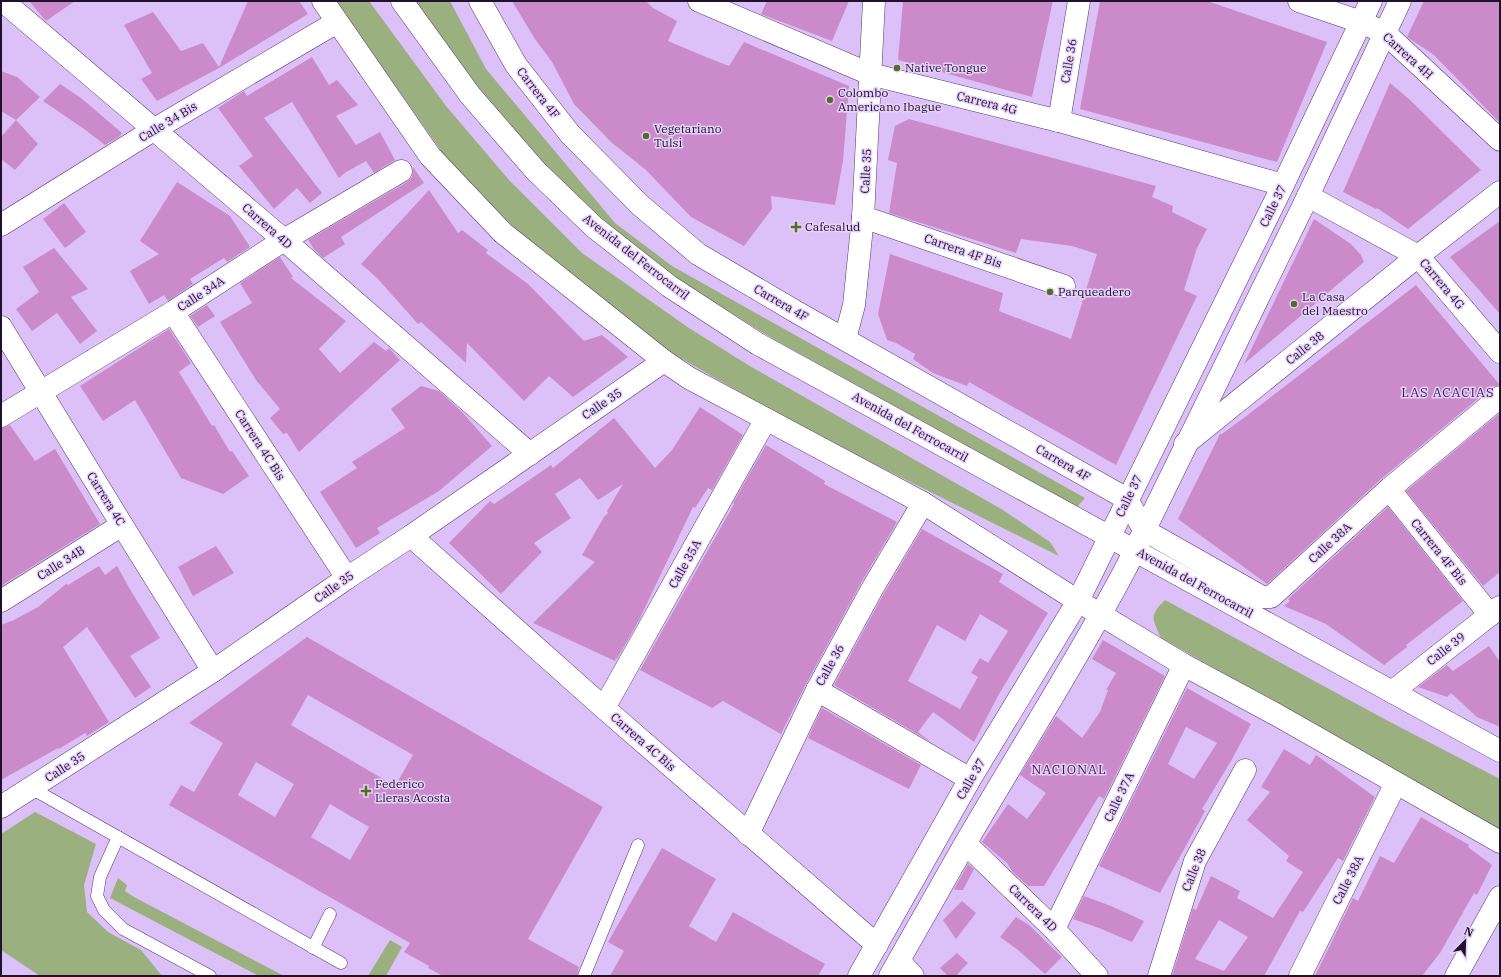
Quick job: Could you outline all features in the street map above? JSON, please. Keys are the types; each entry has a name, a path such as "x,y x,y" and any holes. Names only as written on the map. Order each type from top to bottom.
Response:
{"street":[{"name":"Carrera 4D","path":"3,1 284,240 530,454"},
{"path":"323,1 430,156 502,233 664,361 689,378 923,503 1078,601 1184,665 1277,715 1500,842"},
{"name":"Avenida del Ferrocarril","path":"402,1 470,95 535,170 594,227 669,286 758,344 1110,536 1139,540 1392,692 1500,751"},
{"name":"Carrera 4F","path":"480,1 516,65 570,134 640,205 698,254 1127,499"},
{"name":"Carrera 4G","path":"698,1 870,74 1059,121 1283,185"},
{"name":"Calle 35","path":"845,339 854,305 863,217 874,1"},
{"name":"Calle 36","path":"1059,121 1079,1"},
{"name":"Carrera 4H","path":"1299,1 1360,22 1385,33 1500,140"},
{"name":"Calle 37","path":"859,976 970,779 1078,601 1283,185 1370,1"},
{"path":"901,971 966,844 1101,614 1139,540 1308,196 1400,1"},
{"name":"Calle 34 Bis","path":"1,225 154,129 337,22"},
{"name":"Calle 34A","path":"1,416 173,312 284,240 401,172"},
{"name":"Calle 38","path":"1185,444 1418,256 1500,192"},
{"name":"Carrera 4G","path":"1308,196 1418,256 1500,352"},
{"name":"Carrera 4F Bis","path":"863,217 1064,286"},
{"name":"Carrera 4C Bis","path":"173,312 347,578"},
{"name":"Carrera 4C","path":"1,327 213,671"},
{"path":"1210,334 1234,346"},
{"name":"Calle 35","path":"1,807 213,671 664,361"},
{"name":"Calle 38A","path":"1139,540 1262,597 1271,597 1389,489 1500,397"},
{"name":"Calle 35A","path":"604,708 766,419"},
{"name":"Carrera 4F Bis","path":"1389,489 1495,611"},
{"path":"1127,499 1139,540"},
{"name":"Calle 36","path":"748,834 816,690 872,589 923,503"},
{"name":"Calle 34B","path":"1,601 122,525"},
{"name":"Carrera 4C Bis","path":"411,536 604,708 877,945"},
{"name":"Calle 39","path":"1392,692 1495,611"},
{"name":"Calle 37A","path":"1054,929 1184,665"},
{"path":"816,690 970,779"},
{"name":"Calle 38","path":"1159,976 1195,861 1245,770"},
{"name":"Calle 38A","path":"1300,976 1396,783"},
{"name":"Carrera 4D","path":"966,844 1054,929 1097,976"},
{"path":"1456,976 1500,897"}],"lane":[{"path":"31,788 341,963"},
{"path":"118,837 100,878 98,896 104,910 123,929 210,976"},
{"path":"584,976 638,845"},
{"path":"313,948 330,914"}],"green space":[{"path":"335,1 369,1 446,106 509,180 582,253 689,328 748,365 1003,510 1050,542 1059,556 802,428 670,352 548,261 452,166"},
{"path":"415,1 450,1 486,69 615,223 672,266 1085,498 1077,507 775,340 667,273 616,236 491,111"},
{"path":"1165,600 1390,722 1500,779 1500,830 1161,638 1154,621 1154,614"},
{"path":"35,812 96,844 84,885 87,912 108,932 141,950 162,976 40,976 1,950 1,834"},
{"path":"118,878 127,885 125,891 134,897 284,976 259,976 110,898"},
{"path":"390,940 402,947 386,976 368,976"}],"building":[{"path":"29,1 75,1 46,21"},
{"path":"248,1 299,1 308,14 219,68 157,101 141,79 152,73 124,25 153,12 181,51 203,43 219,67"},
{"path":"512,1 646,1 653,8 677,21 668,41 706,57 729,66 744,42 849,86 843,161 835,205 771,196 772,209 744,246 691,217 646,170 611,142 574,104 552,62 535,39"},
{"path":"767,1 849,1 832,41 761,14"},
{"path":"903,1 1053,1 1032,97 898,60"},
{"path":"1100,1 1207,1 1327,42 1277,162 1080,109"},
{"path":"1424,1 1500,1 1500,123 1434,55 1407,37"},
{"path":"312,57 329,85 337,80 358,105 336,116 356,145 380,132 395,160 374,173 366,161 346,172 339,178 292,102 264,118 322,193 310,203 297,188 274,209 239,166 253,156 218,108 244,91 247,96"},
{"path":"1,71 17,77 40,97 16,120 1,111"},
{"path":"1390,83 1409,99 1481,170 1408,229 1377,208 1376,209 1343,192"},
{"path":"60,84 81,98 122,133 119,137 105,145 43,101"},
{"path":"909,119 1156,186 1152,197 1173,206 1172,212 1207,229 1197,248 1184,290 1197,296 1116,465 969,382 967,386 933,373 913,359 915,354 896,343 887,340 878,314 890,254 1003,293 999,311 1071,339 1097,254 1072,246 1021,239 1016,253 889,213 897,163 888,160 895,126"},
{"path":"16,120 38,144 15,170 1,159 1,137"},
{"path":"413,167 424,183 341,237 345,244 323,258 314,249 308,240 407,182 412,177"},
{"path":"177,182 230,216 250,247 227,262 224,258 190,279 193,284 168,301 164,295 149,304 130,271 159,254 140,241"},
{"path":"429,190 458,233 462,230 488,250 486,253 528,284 584,341 602,335 628,357 573,397 549,376 524,401 467,343 466,363 421,322 418,324 377,278 361,264"},
{"path":"64,203 86,232 65,248 43,219"},
{"name":"La Casa del Maestro","path":"1314,219 1351,244 1361,255 1364,262 1244,364"},
{"path":"1500,221 1500,314 1450,257"},
{"path":"54,248 88,289 71,297 97,331 80,344 57,313 32,331 16,309 39,292 23,267"},
{"path":"280,257 293,277 291,278 346,321 319,349 340,373 374,342 386,351 389,348 400,360 299,452 287,433 283,434 270,418 280,409 256,380 220,322 252,303 240,283"},
{"path":"1416,285 1500,385 1492,387 1381,479 1267,584 1178,519 1220,434 1245,417"},
{"path":"207,305 215,316 198,327 190,316"},
{"path":"169,329 191,363 179,372 212,426 214,425 230,452 232,451 249,476 223,494 181,478 135,400 103,421 80,386"},
{"path":"421,386 439,391 463,413 492,446 439,491 377,528 380,533 356,548 320,492 357,468 352,462 405,428 391,409"},
{"path":"700,407 743,435 712,490 708,488 695,508 693,507 639,620 615,661 533,623 595,562 582,555 604,517 608,513 607,511 623,484 598,500 580,478 555,494 571,518 534,543 542,552 501,594 449,543 490,501 494,504 551,465 553,468 614,418 655,468 672,450"},
{"path":"1500,413 1500,572 1483,586 1406,491"},
{"path":"10,425 35,461 55,449 100,524 1,586 1,428"},
{"path":"766,445 825,481 824,484 897,522 861,583 806,684 781,734 723,701 712,708 640,670"},
{"path":"1388,507 1463,601 1406,645 1407,647 1384,665 1326,624 1284,606 1290,601 1288,599"},
{"path":"922,529 1003,574 999,582 1048,613 999,694 974,742 933,712 918,732 931,742 834,685 883,595","holes":["980,614 1008,631 988,663 980,658 971,673 978,677 960,709 908,681 937,625 965,641"]},
{"path":"216,546 234,573 193,596 178,567"},
{"path":"99,566 105,575 117,566 160,638 130,656 151,687 135,698 87,627 63,647 109,722 87,736 85,733 59,749 58,748 1,780 1,625 38,607 66,584 68,585"},
{"path":"307,637 603,807 528,939 579,967 577,976 443,976 404,952 410,943 169,805 181,785 194,792 223,743 189,723","holes":["308,695 413,755 395,786 291,725","256,762 294,784 275,817 238,795","330,804 369,827 350,860 311,837"]},
{"path":"1103,640 1165,676 1104,799 1099,796 1044,886 1028,886 1012,871 1007,863 982,842 1008,804 1027,819 1046,793 1020,775 1056,716 1082,738 1100,712 1108,690 1106,690 1116,673 1092,659"},
{"path":"1489,646 1500,662 1500,727 1477,717 1451,693 1447,697 1418,687 1447,665 1453,671"},
{"path":"1187,688 1251,724 1202,809 1205,811 1160,893 1099,866","holes":["1186,727 1217,743 1194,779 1168,764"]},
{"path":"822,708 921,765 909,789 808,738"},
{"path":"1284,749 1310,765 1316,755 1375,797 1343,861 1338,858 1303,912 1300,911 1264,976 1172,976 1193,908 1196,910 1211,876 1240,891 1237,898 1273,918 1303,872 1286,861 1289,856 1247,820 1270,792 1261,787","holes":["1219,920 1248,937 1224,971 1195,959"]},
{"path":"1421,817 1469,845 1468,847 1492,865 1477,895 1474,893 1440,953 1422,976 1315,976 1353,898 1358,901 1380,856 1394,863"},
{"path":"662,848 716,879 689,926 716,942 733,912 825,964 818,976 610,976 624,951 608,942"},
{"path":"968,864 974,869 963,890 954,889"},
{"path":"1084,896 1144,921 1132,942 1073,919"},
{"path":"962,901 976,913 956,939 943,920"},
{"path":"1016,917 1029,925 1062,957 1045,974 1018,950 1000,937"},
{"path":"957,953 968,963 956,976 948,976 940,968"}],"place":[{"name":"Native Tongue","path":"897,68"},
{"name":"Colombo Americano Ibague","path":"830,100"},
{"name":"Vegetariano Tulsi","path":"646,136"},
{"name":"Cafesalud","path":"796,227"},
{"name":"Parqueadero","path":"1050,292"},
{"name":"La Casa del Maestro","path":"1294,304"},
{"name":"Federico Lleras Acosta","path":"366,791"}],"district":[{"name":"LAS ACACIAS","path":"1448,392"},
{"name":"NACIONAL","path":"1069,769"}]}
